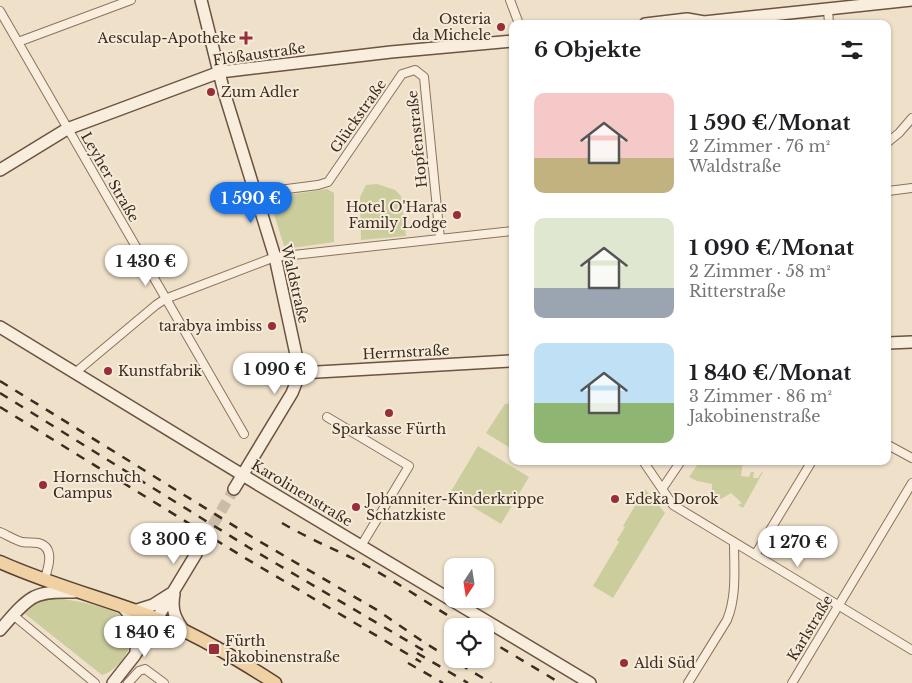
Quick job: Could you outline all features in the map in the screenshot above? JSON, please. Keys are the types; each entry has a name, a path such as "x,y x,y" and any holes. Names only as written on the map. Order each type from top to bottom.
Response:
{"main road":[{"path":"0,562 76,592 157,619 226,653 275,683"}],"street":[{"path":"18,42 131,0"},
{"name":"Waldstraße","path":"201,0 220,72 275,257 300,373"},
{"path":"510,0 518,20"},
{"path":"729,20 910,0"},
{"path":"828,9 829,20"},
{"name":"Leyher Straße","path":"0,11 244,434"},
{"name":"Flößaustraße","path":"0,170 67,128 220,72 391,52 509,41"},
{"name":"Glückstraße","path":"256,193 328,182 402,74 415,70"},
{"name":"Hopfenstraße","path":"415,70 424,77 440,239"},
{"path":"891,140 912,118"},
{"path":"891,191 912,188"},
{"path":"76,372 156,305 166,299 275,257 509,231"},
{"name":"Karolinenstraße","path":"0,327 590,683"},
{"path":"891,343 912,342"},
{"name":"Herrnstraße","path":"300,373 509,361"},
{"path":"234,489 292,393 300,373"},
{"path":"327,417 409,466 361,546"},
{"path":"891,447 912,458"},
{"path":"646,465 673,505 912,650"},
{"path":"662,489 678,465"},
{"path":"755,555 810,465"},
{"name":"Karlstraße","path":"792,683 912,483"},
{"path":"0,532 22,542 45,546 50,559 44,580 35,596 13,615 0,630"},
{"path":"688,683 731,610 734,586 734,542"},
{"path":"113,683 136,655 196,554"},
{"path":"136,655 136,627 128,613 128,608 153,605 175,590"},
{"path":"175,590 172,606 173,612 185,632"},
{"path":"35,596 54,592 76,592"},
{"path":"13,615 96,683"},
{"path":"128,683 139,671 144,670 164,683"}],"green space":[{"path":"377,184 395,190 401,196 406,236 361,240 360,197 366,185"},
{"path":"327,189 334,193 334,242 285,249 269,198"},
{"path":"509,403 509,447 486,433 505,404"},
{"path":"478,446 529,477 501,524 450,493"},
{"path":"697,465 743,465 741,476 749,477 751,472 754,472 753,478 758,478 763,472 743,508 738,505 742,503 731,493 721,499 712,495 712,484 689,477"},
{"path":"645,489 665,513 613,598 593,586 619,542 617,540 625,527 623,526"},
{"path":"56,598 101,607 124,617 130,634 130,644 126,654 111,671 102,675 24,613 38,602"}],"tunnel":[{"path":"196,554 234,489"}],"railway":[{"path":"0,381 252,537 377,610 425,643 491,683"},
{"path":"0,393 248,547 428,653"},
{"path":"0,407 245,558 421,662"},
{"path":"282,523 380,573 452,618"},
{"path":"494,643 560,683"},
{"path":"417,653 468,683"},
{"path":"408,663 443,683"}],"place":[{"name":"Osteria da Michele","path":"501,27"},
{"name":"Aesculap-Apotheke","path":"246,38"},
{"name":"Zum Adler","path":"211,92"},
{"name":"Hotel O'Haras Family Lodge","path":"457,215"},
{"name":"tarabya imbiss","path":"272,326"},
{"name":"Kunstfabrik","path":"108,371"},
{"name":"Sparkasse Fürth","path":"389,413"},
{"name":"Hornschuch Campus","path":"43,485"},
{"name":"Edeka Dorok","path":"615,499"},
{"name":"Johanniter-Kinderkrippe Schatzkiste","path":"356,507"},
{"name":"Fürth Jakobinenstraße","path":"214,649"},
{"name":"Aldi Süd","path":"624,663"}]}
